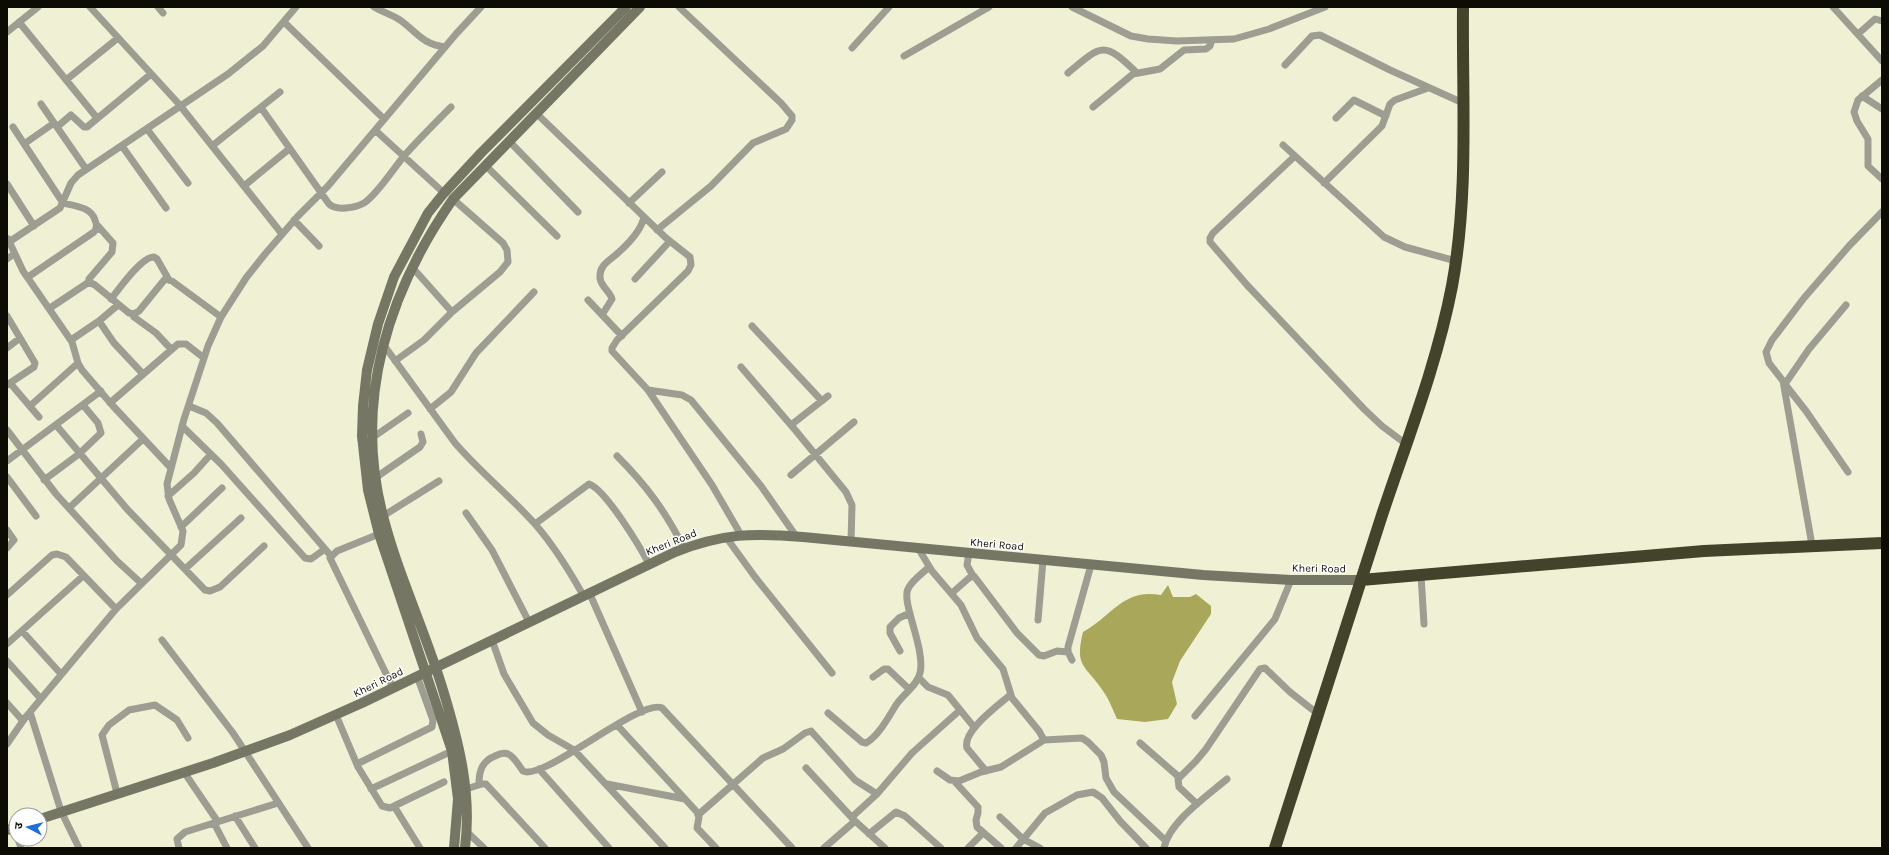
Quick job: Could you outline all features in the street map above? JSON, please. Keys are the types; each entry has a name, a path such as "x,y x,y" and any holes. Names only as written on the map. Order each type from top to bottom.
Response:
{"highway":[{"path":"1275,848 1361,580 1432,367 1452,287 1456,261 1462,193 1463,7"},
{"path":"1361,580 1704,551 1882,543"}],"street":[{"path":"7,32 38,7"},
{"path":"90,7 181,107 282,234"},
{"path":"158,7 163,13"},
{"path":"171,468 101,392 78,363 71,340 28,277 14,254 8,240 34,226 55,212 63,204 71,183 86,169 181,107 228,74 263,46 296,7"},
{"path":"374,7 399,20 425,42 445,47"},
{"path":"7,744 60,674 116,609 181,545 183,538 181,527 168,496 167,484 188,406 220,317 246,278 282,234 321,193 445,47 481,7"},
{"path":"465,848 467,832 466,789 460,747 428,671 379,534 368,490 363,443 362,406 367,370 378,324 394,277 428,213 444,193 626,7"},
{"path":"454,848 458,799 452,751 383,516 376,478 372,438 372,406 383,344 393,309 412,267 433,229 453,199 640,7"},
{"path":"657,230 711,186 753,143 782,132 790,125 792,120 792,116 781,103 679,7"},
{"path":"852,48 890,7"},
{"path":"904,56 989,7"},
{"path":"1072,7 1131,36 1169,41 1211,43 1248,35 1313,9 1325,7"},
{"path":"1832,7 1882,61"},
{"path":"1858,34 1875,19 1882,21"},
{"path":"19,22 97,118"},
{"path":"284,22 384,119"},
{"path":"1285,65 1312,36 1320,35 1428,88 1463,103"},
{"path":"66,80 118,38"},
{"path":"1093,107 1126,79 1137,73 1160,69 1181,52 1206,49 1211,43"},
{"path":"1068,73 1089,56 1105,50 1115,52 1137,73"},
{"path":"24,144 56,126 71,115 86,128 151,74"},
{"path":"1882,80 1876,87 1858,100 1855,106 1854,116 1868,139 1868,166 1882,179"},
{"path":"1324,183 1382,126 1390,104 1395,100 1428,88"},
{"path":"212,146 262,108 280,92"},
{"path":"1862,96 1882,109"},
{"path":"1336,118 1354,100 1386,116"},
{"path":"41,104 86,169"},
{"path":"262,108 289,149 329,204 336,208 363,204 433,124 451,107"},
{"path":"537,114 644,218 670,241 688,254 692,261 691,265 679,281 614,344 612,351 648,390 712,485 741,534"},
{"path":"13,127 63,204 90,211 95,218 96,230"},
{"path":"147,129 188,183"},
{"path":"375,130 444,193"},
{"path":"509,141 578,212"},
{"path":"1283,144 1384,237 1405,247 1456,261"},
{"path":"122,146 166,208"},
{"path":"244,186 289,149"},
{"path":"1295,156 1213,233 1210,238 1210,242 1247,285 1364,409 1382,426 1406,444"},
{"path":"485,165 557,236"},
{"path":"629,203 662,172"},
{"path":"7,184 34,226"},
{"path":"395,361 424,340 452,312 506,266 509,257 503,243 453,199"},
{"path":"1848,472 1767,358 1768,347 1804,298 1849,246 1882,212"},
{"path":"602,315 612,299 601,283 600,275 603,267 609,259 623,249 640,230 644,218"},
{"path":"294,220 319,246"},
{"path":"28,277 96,230 98,226 113,243 112,252 89,279"},
{"path":"635,279 670,241"},
{"path":"7,260 14,254"},
{"path":"111,299 130,275 149,257 154,257 157,259 168,280 220,317"},
{"path":"412,267 452,312"},
{"path":"50,308 89,282 95,285 131,314 136,313 163,281 168,280"},
{"path":"430,409 450,392 476,353 534,292"},
{"path":"588,300 622,336"},
{"path":"71,340 99,321 118,305"},
{"path":"1812,545 1784,383 1809,349 1846,305"},
{"path":"7,316 35,365 9,384 39,418"},
{"path":"134,317 156,334 171,350"},
{"path":"99,321 114,343 143,374"},
{"path":"752,326 822,401"},
{"path":"7,348 20,338"},
{"path":"110,402 178,344 186,344 204,358"},
{"path":"383,344 468,458 535,524 561,557 606,627 642,712"},
{"path":"30,406 78,363"},
{"path":"741,367 791,425 850,498 852,516 851,542"},
{"path":"648,390 682,395 691,400 761,486 796,536"},
{"path":"7,461 101,392"},
{"path":"791,425 828,396"},
{"path":"44,480 79,454 99,435 101,430 98,423 83,405"},
{"path":"188,406 206,413 217,423 331,556"},
{"path":"372,438 408,413"},
{"path":"791,475 854,422"},
{"path":"56,425 101,480 205,590 215,591 264,546"},
{"path":"182,426 211,454 305,558 311,559 325,549"},
{"path":"376,478 420,447 423,442 421,434"},
{"path":"9,435 23,450 44,480 117,562 141,583"},
{"path":"69,508 101,480 143,439"},
{"path":"168,496 194,473 211,454"},
{"path":"617,456 660,504 684,548"},
{"path":"7,477 36,516"},
{"path":"383,516 439,481"},
{"path":"535,524 586,485 592,485 623,522 649,564"},
{"path":"181,527 222,488"},
{"path":"466,513 499,562 529,622"},
{"path":"185,569 241,518"},
{"path":"7,530 14,540 13,543 7,548"},
{"path":"379,534 337,551 331,556 330,561 393,688"},
{"name":"Kheri Road","path":"48,816 184,772 245,750 268,744 336,715 684,548 741,534 796,536 969,554 1203,575 1292,580 1361,580"},
{"path":"726,537 755,577 832,673"},
{"path":"918,548 929,567 961,605 977,638 1003,668 1010,695 1039,731 1044,740"},
{"path":"7,595 52,555 57,554 66,557 116,609"},
{"path":"969,554 967,565 973,576 978,579 1017,633 1039,655 1044,656 1056,651 1068,652"},
{"path":"1038,620 1043,560"},
{"path":"1072,660 1068,652 1091,564"},
{"path":"828,713 862,742 866,743 879,731 901,698 919,678 921,662 917,639 906,599 908,588 929,567"},
{"path":"1421,575 1424,624"},
{"path":"7,644 83,576"},
{"path":"952,593 973,576"},
{"path":"1195,716 1275,619 1292,580"},
{"path":"900,650 890,633 890,627 899,618 910,613"},
{"path":"22,631 60,674"},
{"path":"162,640 245,750 308,848"},
{"path":"492,640 504,674 533,723 548,736 574,750 665,848"},
{"path":"7,661 41,699"},
{"path":"1197,804 1179,787 1177,782 1179,777 1206,749 1233,711 1251,681 1263,668 1318,714"},
{"path":"873,677 884,669 888,669 909,689"},
{"path":"357,764 432,727 433,720 428,671"},
{"path":"919,678 928,687 946,693 959,711 974,727"},
{"path":"986,771 966,746 974,727 1010,695"},
{"path":"7,703 23,721"},
{"path":"118,793 102,735 109,726 129,710 155,706 177,720 188,738"},
{"path":"479,784 479,773 485,762 502,753 512,756 526,773 539,769 642,712 655,707 662,708 792,848"},
{"path":"824,848 854,819 912,753 959,711"},
{"path":"30,712 61,811 79,848"},
{"path":"336,715 357,764 382,806 386,808 394,806 444,782"},
{"path":"617,725 698,815 697,828 716,848"},
{"path":"698,815 763,758 788,747 805,733 811,731 855,780 877,794"},
{"path":"955,782 1002,767 1044,740 1078,737 1088,742 1102,758 1106,778 1114,792 1165,844 1170,832 1197,804 1227,779"},
{"path":"1140,743 1179,777"},
{"path":"371,789 452,751"},
{"path":"806,768 854,819 885,848"},
{"path":"539,769 609,848"},
{"path":"937,771 945,778 955,782 978,807 976,823 983,833 1001,848"},
{"path":"184,772 216,822 227,848"},
{"path":"466,789 479,784 488,786 545,848"},
{"path":"606,784 685,799"},
{"path":"1016,848 1045,813 1077,795 1093,792 1102,798 1120,821 1146,848"},
{"path":"179,848 177,839 180,835 278,803"},
{"path":"394,806 420,848"},
{"path":"869,834 896,812 905,816 941,848"},
{"path":"235,816 255,848"},
{"path":"1000,817 1023,839 1040,848"},
{"path":"467,832 484,848"},
{"path":"968,848 983,833"}],"shaded area":[{"path":"1168,585 1173,597 1190,597 1196,594 1211,606 1211,614 1180,661 1172,682 1177,704 1168,719 1145,722 1117,719 1105,694 1083,665 1081,660 1080,653 1083,632 1093,626 1127,599 1148,594 1161,595"}]}
